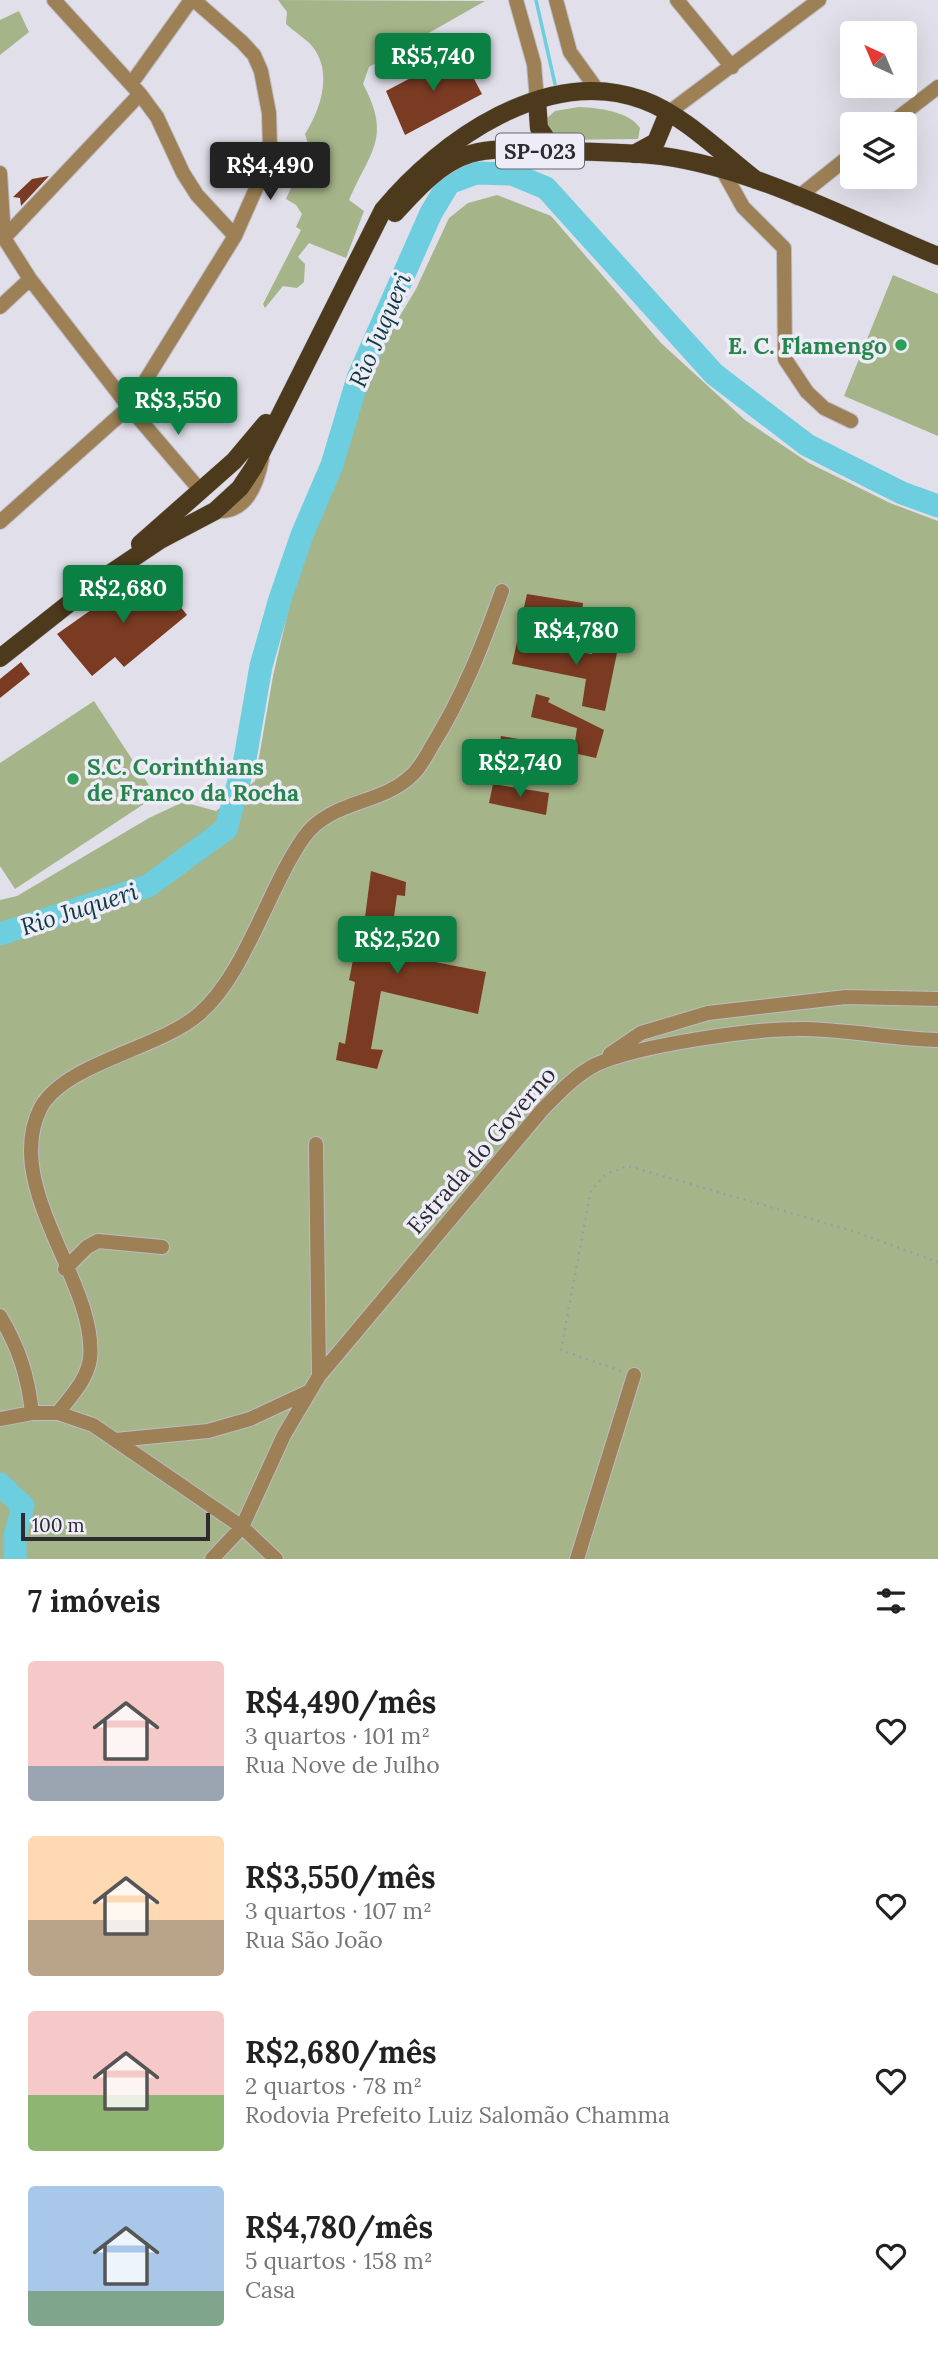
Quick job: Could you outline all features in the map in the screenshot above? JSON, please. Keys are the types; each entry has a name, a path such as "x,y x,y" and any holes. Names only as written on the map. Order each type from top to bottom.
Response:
{"main road":[{"name":"SP-023","path":"1,655 93,585 160,541 215,511 240,488 383,210 406,183 441,152 482,127 537,100 598,91 643,100 668,113 756,180"},
{"name":"SP-023","path":"537,100 539,128 555,151"},
{"path":"634,154 656,142 668,113"},
{"name":"SP-023","path":"360,252 420,186 446,166 470,154 504,149 664,157 723,171 756,180 938,256"},
{"name":"SP-023","path":"93,585 251,443 292,386"},
{"path":"160,541 192,506 200,490"}],"street":[{"path":"54,0 157,117 190,184 235,236"},
{"path":"0,522 129,407 235,236 262,175 270,148 269,113 261,71 254,55 193,0 135,89 4,238"},
{"path":"516,0 534,64 537,100"},
{"path":"556,0 570,52 598,91"},
{"path":"677,0 732,67"},
{"path":"668,113 818,0"},
{"path":"906,112 938,87"},
{"path":"796,198 840,163"},
{"path":"723,171 743,207 784,248 785,359 816,400 852,421"},
{"path":"0,173 4,238 30,279 129,407 200,490"},
{"path":"0,307 30,279"},
{"path":"58,1413 83,1380 90,1360 89,1334 48,1231 33,1163 32,1127 43,1104 65,1083 179,1028 201,1013 228,979 287,865 313,826 338,810 396,787 413,775 452,713 502,591"},
{"path":"595,1065 640,1033 708,1013 846,997 938,999"},
{"name":"Estrada do Governo","path":"212,1559 242,1527 284,1435 319,1376 542,1110 573,1079 595,1065 628,1054 746,1033 803,1029 938,1040"},
{"path":"316,1144 319,1376"},
{"path":"65,1269 87,1247 98,1241 162,1247"},
{"path":"0,1316 22,1357 29,1381 32,1413"},
{"path":"577,1559 634,1375"},
{"path":"116,1440 208,1431 250,1419 310,1391"},
{"path":"0,1419 32,1413 58,1413 93,1426 242,1527 276,1559"}],"path":[{"path":"634,1375 561,1350 591,1191 606,1174 628,1166 850,1230 938,1262"}],"green space":[{"path":"278,0 485,1 369,67 363,84 372,102 377,132 375,144 349,200 364,211 346,258 309,243 298,257 305,264 304,282 297,288 283,286 265,308 263,304 301,230 296,227 302,214 296,205 286,199 294,181 307,184 314,173 309,165 311,153 305,134 319,104 323,82 323,71 315,50 286,24 287,12"},
{"path":"19,11 29,32 0,55 0,20"},
{"path":"579,107 621,114 640,128 638,139 552,140 546,130 546,119 555,111"},
{"path":"497,195 551,216 661,343 745,420 809,463 890,503 938,521 938,1559 0,1559 0,900 17,896 149,818 183,802 216,811 255,781 273,676 296,577 341,470 360,405 386,339 416,289 449,218 468,203"},
{"name":"E. C. Flamengo","path":"893,275 938,294 938,436 844,396"},
{"name":"S.C. Corinthians de Franco da Rocha","path":"94,701 156,796 15,889 0,866 0,763"}],"building":[{"path":"460,52 482,94 405,135 386,91"},
{"path":"49,176 21,206 20,198 13,197 32,179"},
{"path":"153,572 187,615 124,667 115,657 92,676 57,634 118,591 115,587 123,581 131,591"},
{"path":"527,594 583,603 580,628 522,616"},
{"path":"606,637 619,643 605,711 582,706 586,679 512,664 517,642 592,654 595,638"},
{"path":"21,662 30,674 0,698 0,679"},
{"path":"536,694 550,698 548,702 604,730 596,758 578,754 556,758 554,768 497,756 501,736 574,748 577,728 531,717"},
{"path":"493,784 549,793 546,815 489,803"},
{"path":"371,871 406,882 405,896 397,895 389,953 486,972 478,1014 381,991 371,1049 383,1050 377,1069 336,1060 339,1042 345,1044 355,982 349,980 354,955 360,956"}],"waterway":[{"path":"536,0 555,84"},
{"name":"Rio Juqueri","path":"0,934 148,886 226,829 245,759 261,666 302,535 332,465 358,378 431,213 449,183 476,173 512,174 546,188 714,374 807,445 902,493 938,506"},
{"name":"Rio Juqueri","path":"0,1484 23,1506 15,1536 15,1559"}],"place":[{"name":"E. C. Flamengo","path":"901,345"},
{"name":"S.C. Corinthians de Franco da Rocha","path":"73,779"}]}
